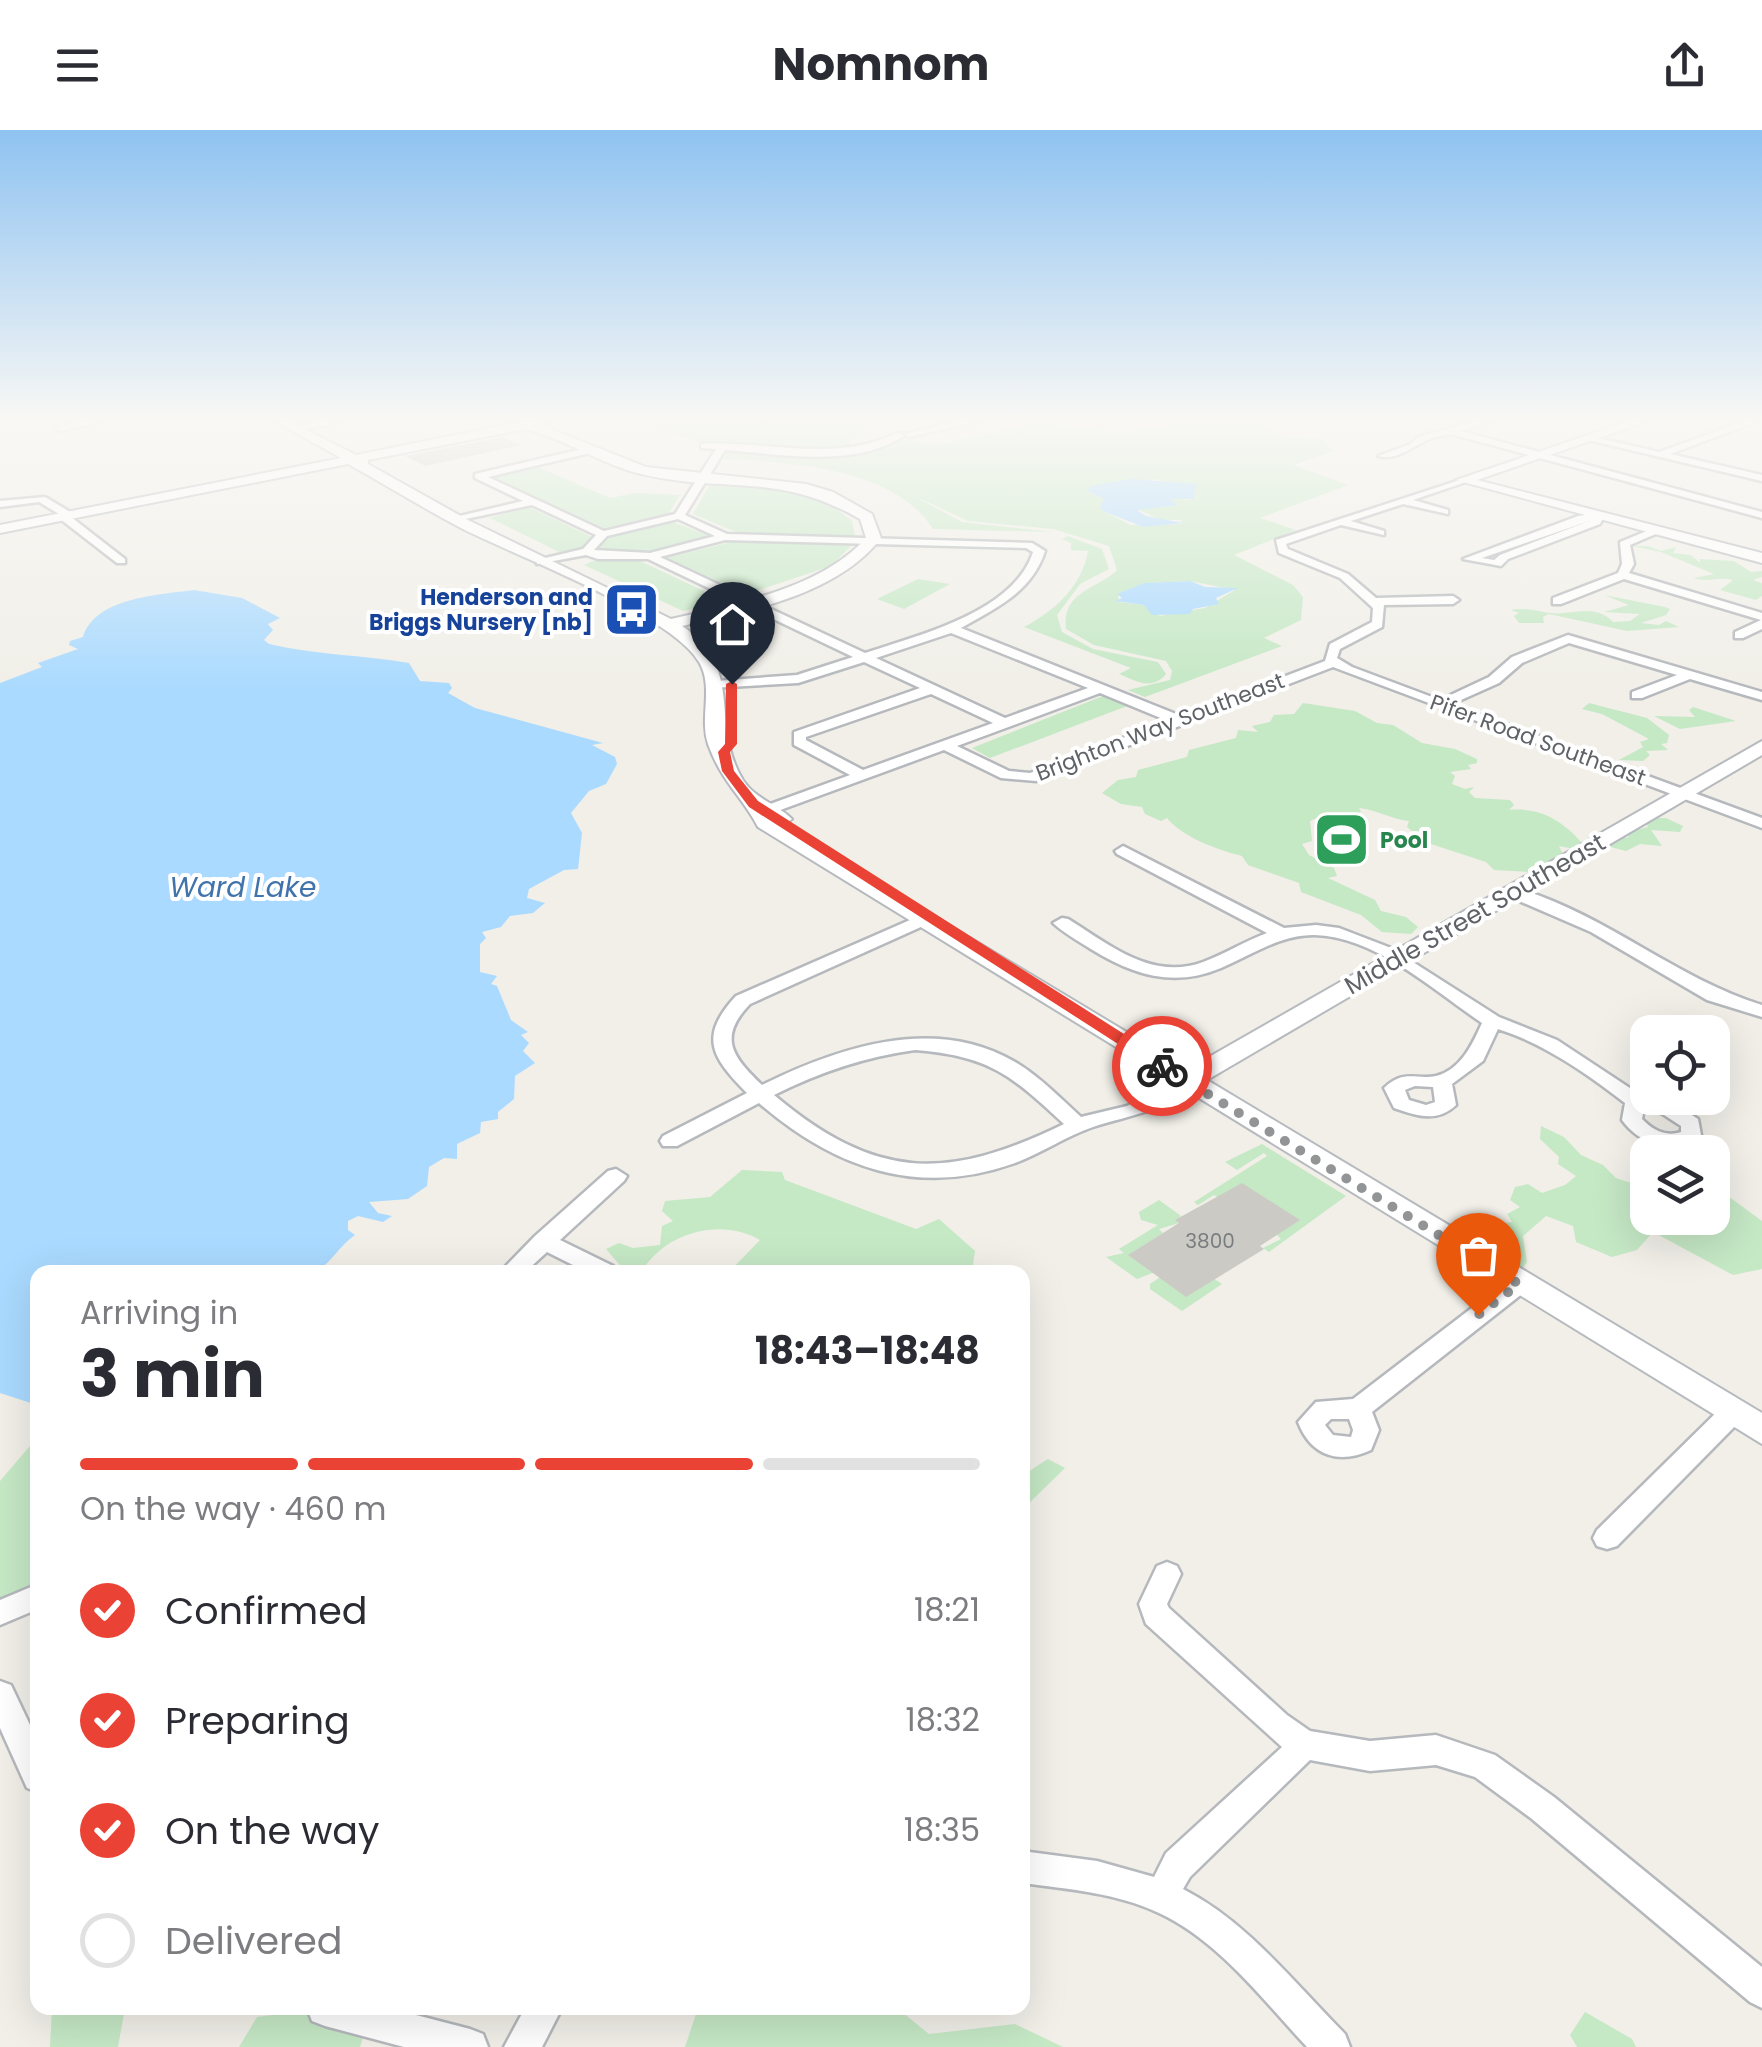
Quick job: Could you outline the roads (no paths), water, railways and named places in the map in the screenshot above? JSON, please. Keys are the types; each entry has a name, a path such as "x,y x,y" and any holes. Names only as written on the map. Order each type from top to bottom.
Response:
{"street":[{"path":"57,510 120,561"},
{"path":"0,528 92,510"},
{"path":"450,510 677,622 723,660 731,744 724,752 728,771 738,788 764,812 766,822 1762,1430"},
{"path":"463,517 493,510"},
{"path":"551,510 603,534 678,516 725,537"},
{"path":"678,516 681,510"},
{"path":"853,510 865,518 871,541"},
{"path":"1371,510 1278,544 1286,553 1344,576 1376,602 1453,600"},
{"path":"1439,510 1444,512"},
{"path":"1579,510 1762,558"},
{"path":"1600,516 1596,522 1504,556 1496,564 1469,559 1582,518 1600,516"},
{"path":"1340,521 1380,533"},
{"path":"1624,575 1628,564 1624,544 1654,530"},
{"path":"593,553 603,534"},
{"path":"554,563 593,553 650,556 725,537 1039,550 1034,568 1014,592 952,628 784,682 724,685"},
{"path":"677,622 834,575 856,560 871,541"},
{"path":"650,556 1006,724"},
{"path":"1557,601 1624,575 1762,616"},
{"name":"Brighton Way Southeast","path":"947,746 1006,774 1030,778 1328,658 1374,627 1381,616 1376,602"},
{"path":"1739,636 1762,624"},
{"path":"952,628 1179,720"},
{"path":"1441,704 1494,680 1517,660 1576,638 1762,696"},
{"name":"Pifer Road Southeast","path":"1328,658 1762,823"},
{"path":"1637,695 1691,674"},
{"path":"764,812 1102,688"},
{"path":"863,776 797,738 931,689"},
{"name":"Middle Street Southeast","path":"1187,1081 1516,894 1762,747"},
{"path":"1123,850 1277,932"},
{"path":"1516,894 1610,935 1714,996 1762,1011"},
{"path":"926,918 763,988 730,1012 722,1036 728,1061 765,1096 843,1152 914,1170 1000,1163 1036,1150 1077,1126 1146,1106 1187,1081"},
{"path":"1062,923 1140,968 1169,974 1201,970 1277,932 1321,930 1346,936 1440,984 1492,1021 1519,1028 1578,1059 1630,1097"},
{"path":"1442,1082 1476,1057 1484,1030 1492,1021"},
{"path":"670,1140 877,1047 942,1043 1003,1063 1077,1126"},
{"path":"518,1265 616,1176"},
{"path":"543,1241 591,1265"},
{"path":"1358,1409 1519,1284"},
{"path":"1606,1538 1733,1412"},
{"path":"1167,1574 1153,1604 1156,1615 1276,1726 1303,1744 1370,1756 1436,1750 1484,1765 1543,1808 1762,1990"},
{"path":"0,1613 30,1600"},
{"path":"0,1696 30,1760"},
{"path":"1162,1896 1178,1865 1293,1758 1303,1744"},
{"path":"1030,1868 1137,1887 1162,1896 1212,1926 1332,2047"},
{"path":"351,2015 470,2047"},
{"path":"522,2047 540,2015"}],"water":[{"path":"1138,510 1146,516 1183,523 1143,527 1103,511"},
{"path":"1190,581 1205,587 1238,588 1216,598 1219,604 1193,609 1190,614 1152,615 1144,605 1115,601 1122,598 1117,594 1144,583"},
{"name":"Ward Lake","path":"194,590 242,598 280,618 268,624 273,630 264,640 269,644 409,663 420,681 449,683 452,688 448,693 475,708 603,743 592,745 615,757 617,764 606,784 589,791 571,813 582,833 578,869 564,870 529,889 527,898 545,903 533,913 510,916 501,927 482,932 486,938 480,944 480,972 497,976 491,984 497,986 511,1020 528,1032 521,1035 529,1043 523,1051 535,1063 515,1076 514,1099 498,1112 498,1119 481,1122 480,1133 457,1144 457,1159 444,1158 429,1167 427,1186 408,1199 369,1202 378,1213 392,1216 383,1222 358,1216 348,1221 348,1230 355,1235 325,1265 30,1265 30,1403 0,1393 0,683 42,667 38,663 78,649 69,645 70,641 83,637 100,614 145,597"}],"place":[{"name":"Henderson and Briggs Nursery [nb]","path":"632,610"},
{"name":"Pool","path":"1341,840"}]}
